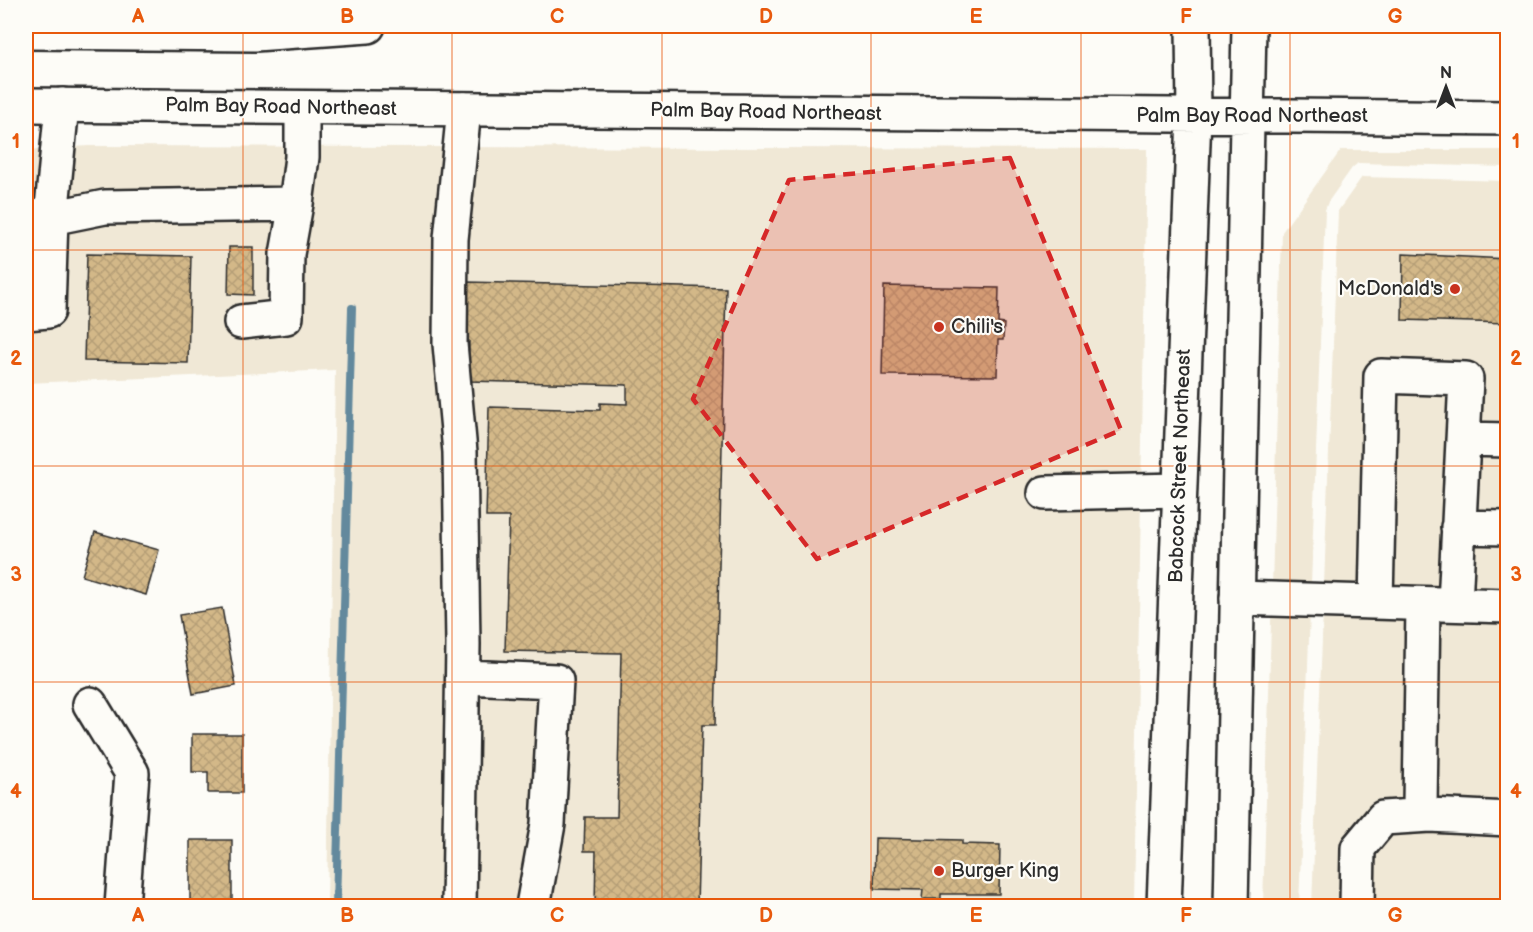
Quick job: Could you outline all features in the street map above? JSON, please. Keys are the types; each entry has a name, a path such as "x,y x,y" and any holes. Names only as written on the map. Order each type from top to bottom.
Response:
{"main road":[{"path":"26,32 255,34 368,26"},
{"name":"Babcock Street Northeast","path":"1164,906 1194,116 1194,26"},
{"path":"1231,906 1249,26"},
{"name":"Palm Bay Road Northeast","path":"26,105 1508,118"},
{"path":"26,314 48,311 38,217 62,105"},
{"path":"241,322 286,317 287,254 302,157 302,108"},
{"path":"459,906 463,677 460,452 450,345 451,239 464,109"},
{"path":"38,217 105,207 296,204"},
{"path":"1376,602 1381,376 1466,379 1455,604"},
{"path":"1463,439 1508,440"},
{"path":"1045,493 1179,490"},
{"path":"1458,527 1508,528"},
{"path":"1237,598 1508,606"},
{"path":"1423,604 1420,805 1430,815"},
{"path":"463,677 556,681 548,824 533,906"},
{"path":"90,704 132,773 122,906"},
{"path":"1357,906 1359,848 1383,818 1430,815 1508,819"}],"highlighted area":[{"path":"1010,158 1121,430 817,559 693,399 789,180"}],"shaded area":[{"path":"89,146 1147,149 1134,906 327,906 335,370 26,383 26,150"},
{"path":"1341,150 1507,150 1507,167 1358,163 1328,202 1325,210 1299,906 1263,906 1282,232"},
{"path":"1362,177 1507,181 1507,906 1312,906 1338,211"}],"building":[{"path":"229,247 253,247 253,295 228,294"},
{"path":"87,254 191,256 188,363 84,361"},
{"name":"McDonald's","path":"1403,254 1508,259 1508,323 1402,320"},
{"path":"467,282 726,288 715,725 702,725 697,906 595,906 596,851 584,851 585,817 617,817 621,653 505,651 509,517 486,517 489,407 600,410 600,403 627,404 627,385 468,381 469,341 465,341"},
{"path":"884,286 999,288 998,323 1004,324 1003,340 998,340 997,376 882,375"},
{"path":"95,532 159,550 146,595 82,576"},
{"path":"222,608 236,686 193,694 179,615"},
{"path":"192,734 242,734 242,793 208,793 208,772 192,772"},
{"path":"875,838 962,840 962,844 1000,845 999,894 941,894 941,899 922,899 923,890 874,889"},
{"path":"190,840 232,840 232,906 190,906"}],"waterway":[{"path":"336,906 352,308"}],"place":[{"name":"McDonald's","path":"1455,289"},
{"name":"Chili's","path":"939,327"},
{"name":"Burger King","path":"939,871"}]}
